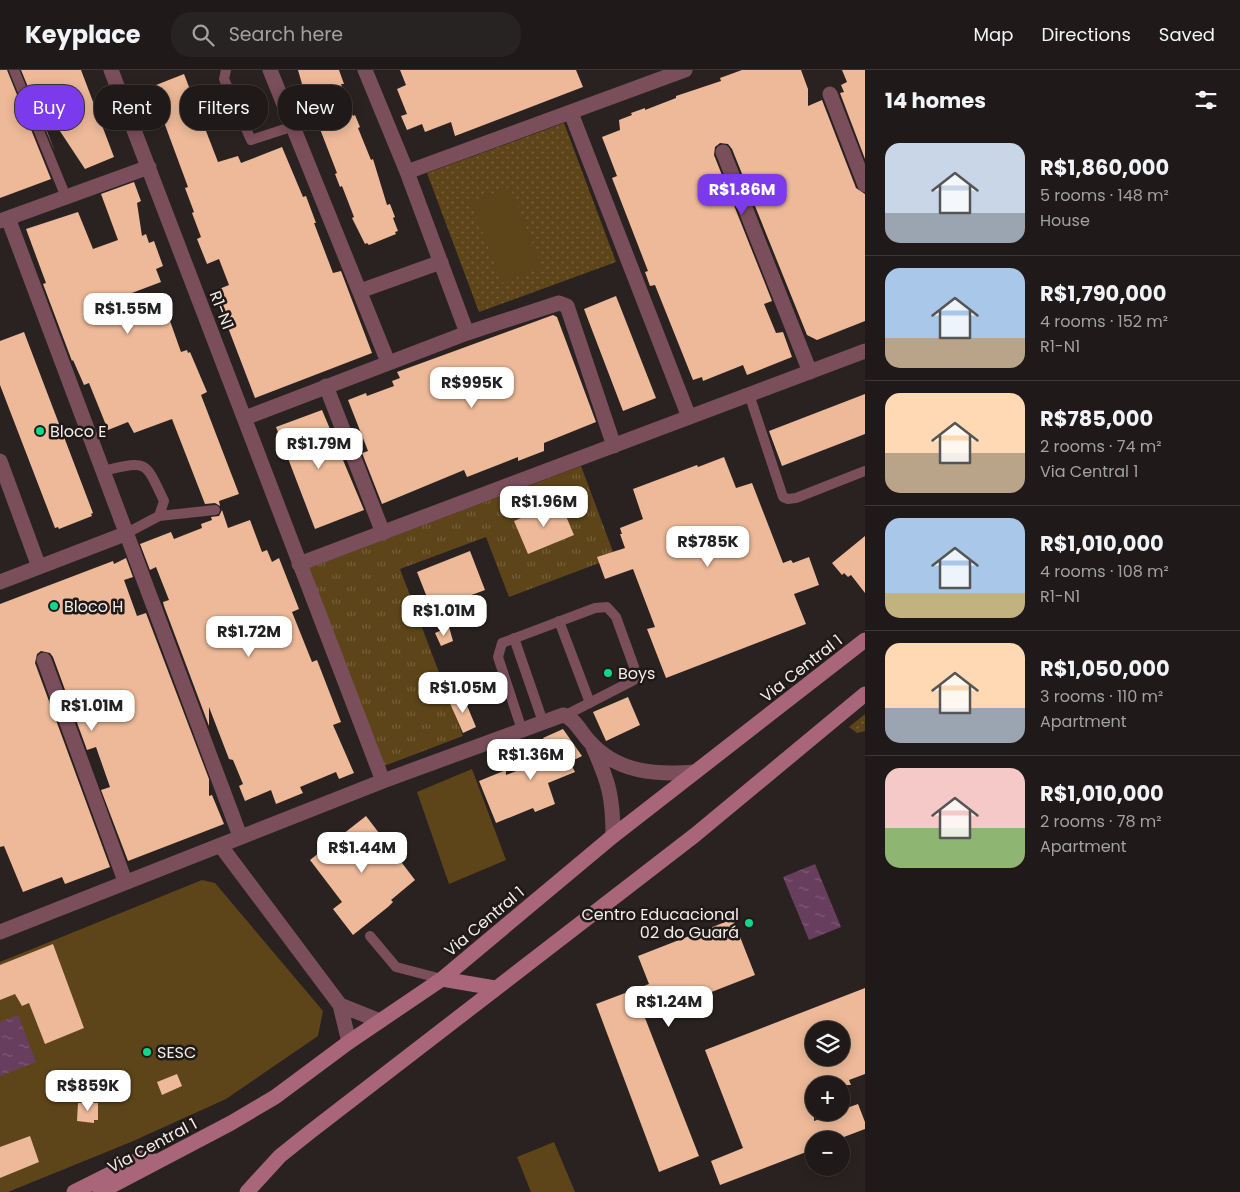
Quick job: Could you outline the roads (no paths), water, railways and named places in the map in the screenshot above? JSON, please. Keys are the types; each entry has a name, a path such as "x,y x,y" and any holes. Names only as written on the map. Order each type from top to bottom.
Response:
{"main road":[{"name":"Via Central 1","path":"100,1192 275,1097 349,1042 442,979 613,836 865,640"},
{"path":"247,1192 256,1179 287,1150 695,835 865,694"},
{"path":"442,979 495,988"},
{"path":"74,1192 142,1158 176,1152"}],"street":[{"name":"R1-N1","path":"111,70 383,781"},
{"path":"270,70 278,89"},
{"path":"365,70 407,172 467,333"},
{"path":"407,172 571,114 685,70"},
{"path":"830,94 865,185"},
{"path":"571,114 689,417"},
{"path":"296,130 388,362"},
{"path":"723,152 810,372"},
{"path":"149,167 4,219 102,471 240,836"},
{"path":"360,292 441,262"},
{"path":"245,418 467,333 559,303 567,306 614,446"},
{"path":"299,564 865,351"},
{"path":"326,386 383,533"},
{"path":"0,461 39,567"},
{"path":"0,582 125,534"},
{"path":"44,660 125,881"},
{"path":"2,926 220,845 383,781 566,715 591,744 611,759 639,772 695,772"},
{"path":"591,744 610,785 613,807 613,836"},
{"path":"220,845 340,1005 349,1042"},
{"path":"340,1005 380,1021"}],"lane":[{"path":"14,70 66,197"},
{"path":"226,70 224,79 251,140 282,130"},
{"path":"749,394 783,497 788,499 796,498 865,471"},
{"path":"102,471 134,464 149,469 164,501 159,516"},
{"path":"125,534 159,516 215,510"},
{"path":"522,730 498,658 502,643 595,608 607,607 616,617 637,675 634,680 566,715"},
{"path":"559,622 590,703"},
{"path":"514,638 543,722"},
{"path":"370,936 396,967 442,979"}],"water":[{"path":"815,864 841,927 809,940 783,877"},
{"path":"18,1015 36,1062 0,1076 0,1022"}],"place":[{"name":"Bloco E","path":"40,431"},
{"name":"Bloco H","path":"54,606"},
{"name":"Boys","path":"608,673"},
{"name":"Centro Educacional 02 do Guará","path":"749,923"},
{"name":"SESC","path":"147,1052"}]}
